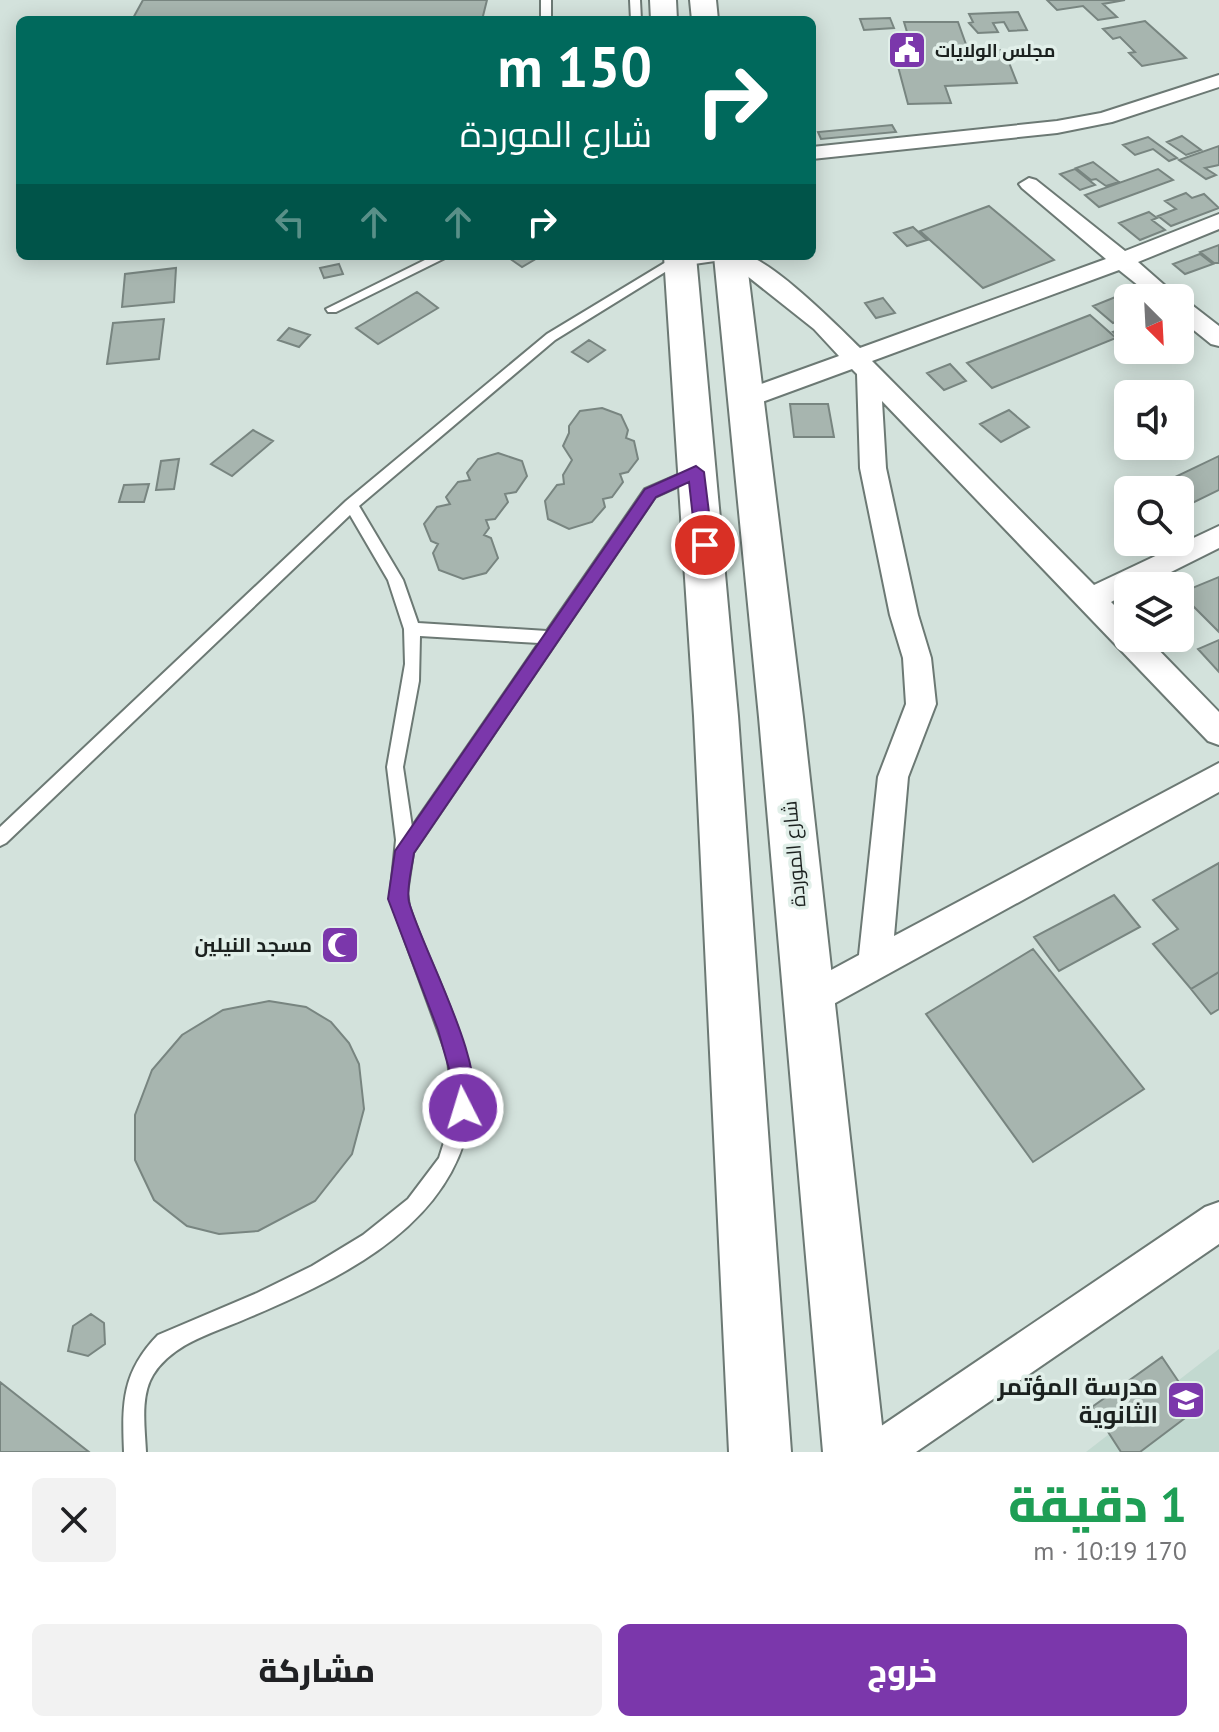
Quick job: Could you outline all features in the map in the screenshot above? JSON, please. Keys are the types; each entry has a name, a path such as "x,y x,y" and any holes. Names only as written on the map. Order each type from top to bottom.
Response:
{"main road":[{"path":"689,260 696,472 703,517 716,716 760,1452"},
{"name":"شارع الموردة","path":"732,260 854,1452"}],"street":[{"path":"816,153 1057,127 1105,118 1219,81"},
{"path":"1029,184 1150,284"},
{"path":"745,399 862,364 1219,221"},
{"path":"738,260 790,297 862,364 1114,623"},
{"path":"1194,318 1219,338"},
{"path":"862,364 873,468 904,615 917,658 921,704 893,777 875,964"},
{"path":"1091,599 1219,536"},
{"path":"1142,652 1219,732"},
{"path":"808,1001 1219,776"},
{"path":"880,1452 1219,1221"}],"lane":[{"path":"332,309 435,260"},
{"path":"0,838 351,505 551,337 684,260"},
{"path":"405,851 650,493 696,472"},
{"path":"135,1452 132,1395 145,1365 155,1353 166,1343 269,1298 367,1247 406,1216 438,1180 456,1144 463,1108 460,1069 398,899 405,851 395,777 408,696 412,629 392,577 351,505"},
{"path":"412,629 553,638"}],"shaded area":[{"name":"مدرسة المؤتمر الثانوية","path":"1219,1349 1219,1452 1086,1452"}],"building":[{"path":"143,0 487,0 483,16 134,16"},
{"path":"1047,0 1125,0 1103,4 1117,17 1098,20 1083,6 1057,10"},
{"path":"1018,12 1027,30 1009,31 1004,22 993,23 998,32 978,33 969,23 973,22 969,14"},
{"path":"890,18 894,28 864,30 860,19"},
{"path":"1145,21 1186,58 1142,66 1129,53 1135,52 1120,37 1113,39 1103,29"},
{"path":"904,22 958,22 968,50 1004,50 1017,83 945,86 951,103 908,104 896,59 915,59"},
{"path":"892,125 896,132 821,139 818,132"},
{"path":"1182,136 1201,150 1186,155 1167,142"},
{"path":"1148,137 1177,158 1169,161 1153,149 1135,155 1123,145"},
{"path":"1219,146 1219,165 1205,168 1216,175 1206,179 1179,160"},
{"path":"1093,162 1119,182 1106,186 1096,179 1091,180 1076,168"},
{"path":"1075,169 1095,185 1080,190 1060,174"},
{"path":"1158,169 1173,180 1099,207 1085,195"},
{"path":"1186,193 1192,198 1204,194 1219,208 1171,226 1158,216 1176,209 1165,201"},
{"path":"989,206 1054,260 983,288 920,231"},
{"path":"1149,212 1157,218 1152,220 1165,230 1140,240 1119,223"},
{"path":"913,227 927,240 907,246 894,233"},
{"path":"1219,245 1219,263 1214,263 1200,252"},
{"path":"1200,254 1213,264 1185,274 1173,264"},
{"path":"512,260 534,260 522,267"},
{"path":"339,264 343,274 324,278 320,268"},
{"path":"176,268 174,302 122,307 125,274"},
{"path":"417,292 438,308 378,344 356,328"},
{"path":"883,298 895,313 876,318 865,303"},
{"path":"1114,298 1114,323 1113,323 1093,306"},
{"path":"1090,315 1114,336 992,388 967,363"},
{"path":"164,319 159,359 107,364 113,323"},
{"path":"289,328 310,335 299,347 278,340"},
{"path":"589,340 605,350 588,362 572,352"},
{"path":"950,364 966,381 944,390 927,373"},
{"path":"790,404 828,404 834,437 794,437"},
{"path":"602,408 621,415 628,430 626,438 634,441 638,459 628,472 620,474 623,482 612,497 603,499 605,507 592,522 569,529 548,519 545,501 557,485 564,484 563,475 572,460 563,446 569,426 580,411"},
{"path":"1009,410 1029,427 1001,442 980,424"},
{"path":"253,430 273,441 232,476 211,464"},
{"path":"498,453 522,461 527,476 516,492 505,494 508,502 495,519 486,520 489,528 484,535 491,538 498,558 486,573 463,579 439,570 433,553 438,544 431,541 424,524 437,507 450,504 446,497 458,482 470,480 467,473 478,459"},
{"path":"1219,456 1219,490 1194,502 1194,476 1177,476"},
{"path":"179,459 174,489 156,490 161,461"},
{"path":"149,484 144,502 119,502 124,485"},
{"path":"1219,577 1219,632 1194,607 1194,587"},
{"path":"1219,640 1219,672 1198,649"},
{"path":"1219,863 1219,972 1191,989 1153,944 1178,929 1153,900"},
{"path":"1114,895 1140,927 1059,971 1034,937"},
{"path":"1033,949 1144,1089 1033,1162 926,1014"},
{"path":"1219,972 1219,1009 1211,1014 1191,989"},
{"path":"269,1001 306,1007 331,1022 349,1043 359,1064 364,1109 352,1154 315,1201 258,1231 219,1234 187,1226 154,1200 135,1160 135,1115 152,1070 182,1035 223,1010"},
{"path":"91,1314 104,1323 105,1344 88,1356 68,1351 73,1326"},
{"path":"1162,1357 1197,1409 1140,1452 1121,1452 1092,1407"},
{"path":"0,1382 89,1452 0,1452"}],"place":[{"name":"مجلس الولايات","path":"907,50"},
{"name":"مسجد النيلين","path":"340,945"},
{"name":"مدرسة المؤتمر الثانوية","path":"1186,1400"}],"route":[{"path":"463,1108 460,1069 448,1030 398,899 405,851 650,493 696,472 705,545"}]}
